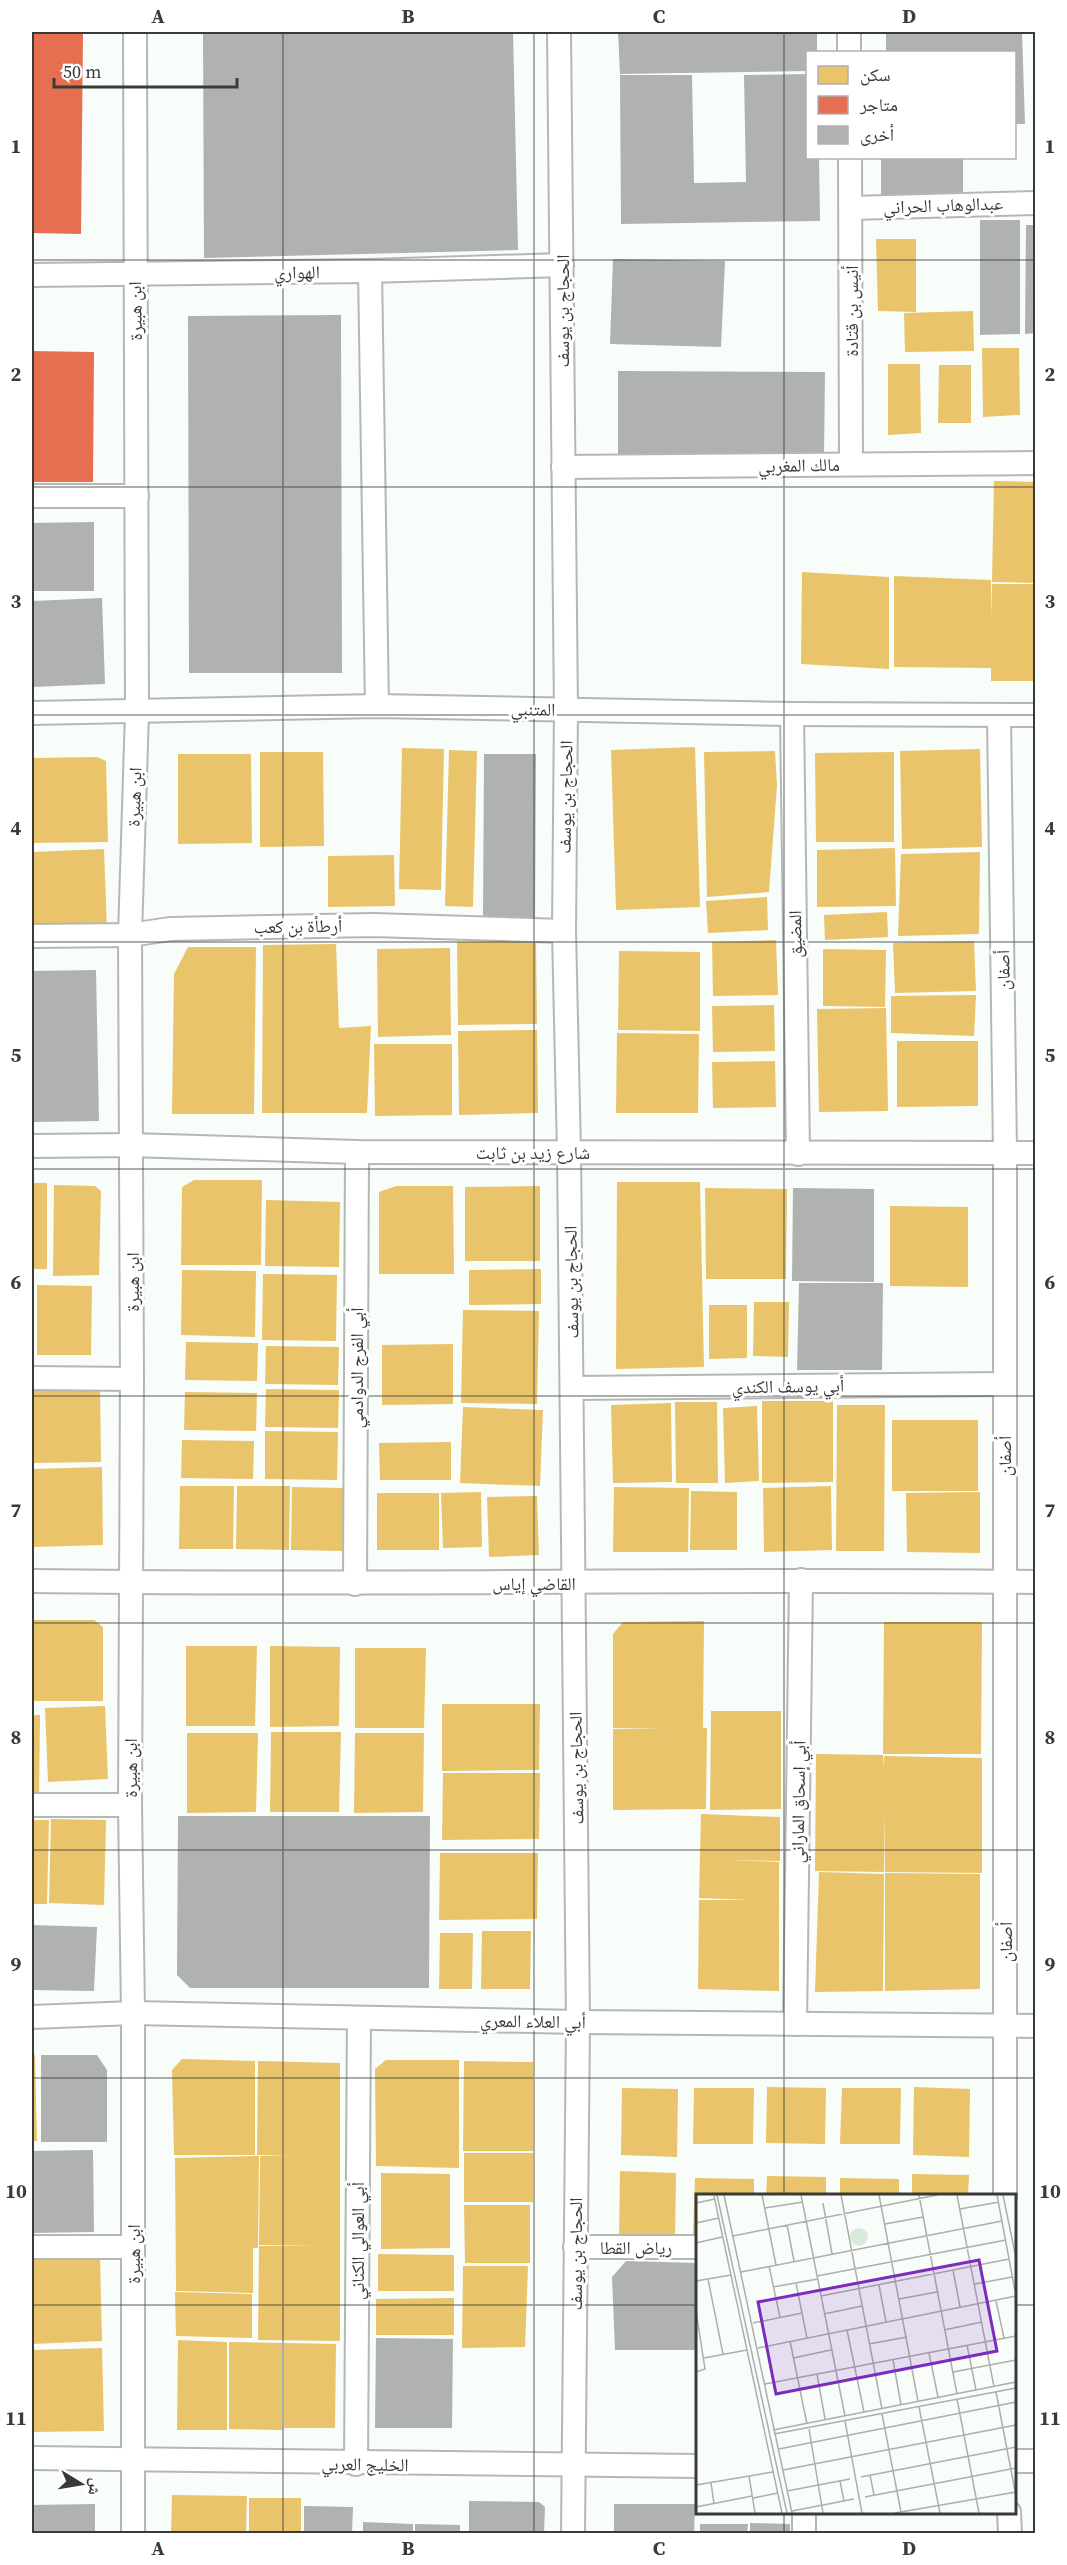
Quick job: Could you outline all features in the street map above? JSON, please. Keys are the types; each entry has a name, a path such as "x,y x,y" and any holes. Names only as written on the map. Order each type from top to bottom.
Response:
{"street":[{"name":"ابن هبيرة","path":"134,2534 133,2013 130,1805 132,1378 130,935 137,712 135,32"},
{"name":"الحجاج بن يوسف","path":"559,32 566,710 564,931 569,1152 578,2022 573,2534"},
{"path":"849,32 849,51"},
{"name":"أنيس بن قتادة","path":"850,159 851,464"},
{"name":"عبدالوهاب الحراني","path":"851,208 1035,203"},
{"name":"الهواري","path":"32,275 370,271 562,265"},
{"path":"370,271 377,706"},
{"name":"مالك المغربي","path":"563,467 1035,462"},
{"path":"32,496 137,496"},
{"name":"المتنبي","path":"32,713 377,706 1035,716"},
{"name":"المضيق","path":"792,714 798,1154"},
{"name":"أصفان","path":"999,716 1005,1153 1005,2194"},
{"name":"أرطأة بن كعب","path":"32,936 130,935 170,929 373,925 564,931"},
{"name":"شارع زيد بن ثابت","path":"32,1146 131,1145 357,1152 1035,1153"},
{"name":"أبي الفرج الدوادمي","path":"355,1584 357,1152"},
{"path":"32,1378 132,1378"},
{"name":"أبي يوسف الكندي","path":"572,1388 1004,1384"},
{"name":"القاضي إياس","path":"32,1581 355,1584 801,1580 1035,1582"},
{"name":"أبي إسحاق الماراني","path":"795,2024 801,1580"},
{"path":"32,1805 130,1805"},
{"name":"أبي العلاء المعري","path":"32,2017 133,2013 578,2022 1035,2026"},
{"name":"أبي العوالي الكناني","path":"356,2464 359,2018"},
{"path":"32,2247 133,2247"},
{"name":"رياض القطا","path":"575,2247 696,2247"},
{"name":"الخليج العربي","path":"32,2458 356,2464 696,2466"},
{"path":"1016,2461 1035,2461"},
{"path":"804,2514 804,2534"},
{"path":"1010,2514 1010,2534"}],"building: سكن":[{"path":"876,239 916,239 916,312 878,311"},
{"path":"973,311 974,351 905,352 904,313"},
{"path":"982,348 1019,348 1020,415 983,417"},
{"path":"1033,349 1036,349 1036,380 1034,380"},
{"path":"888,364 920,364 921,433 888,435"},
{"path":"939,365 971,365 971,423 938,423"},
{"path":"994,481 1036,482 1036,583 992,582"},
{"path":"802,572 889,577 889,669 801,664"},
{"path":"894,576 991,580 991,620 992,584 1036,584 1036,681 991,681 991,668 894,667"},
{"path":"695,747 700,907 616,910 611,750"},
{"path":"402,748 444,749 441,890 399,889"},
{"path":"980,749 982,847 902,849 900,751"},
{"path":"449,750 477,751 473,907 445,906"},
{"path":"775,751 777,785 769,892 707,897 704,752"},
{"path":"260,752 323,752 324,846 260,847"},
{"path":"894,752 894,842 816,842 815,753"},
{"path":"178,754 251,754 252,843 178,844"},
{"path":"97,757 106,761 108,842 32,843 32,758"},
{"path":"895,848 896,906 817,907 817,850"},
{"path":"104,849 107,929 32,932 32,852"},
{"path":"980,852 979,934 898,936 901,854"},
{"path":"394,855 395,906 328,907 328,856"},
{"path":"767,897 768,930 708,933 706,901"},
{"path":"887,912 888,937 825,940 824,915"},
{"path":"776,940 778,995 713,996 712,942"},
{"path":"536,941 537,1024 458,1025 457,942"},
{"path":"974,941 976,991 895,993 893,943"},
{"path":"336,944 339,1028 371,1026 367,1113 262,1113 263,945"},
{"path":"188,947 256,947 254,1114 172,1114 174,974"},
{"path":"450,948 451,1035 378,1037 377,949"},
{"path":"823,949 886,950 885,1007 823,1006"},
{"path":"619,951 700,952 700,1031 618,1030"},
{"path":"976,995 974,1036 891,1033 891,996"},
{"path":"774,1005 775,1051 713,1052 712,1006"},
{"path":"886,1008 888,1111 819,1112 817,1009"},
{"path":"537,1030 538,1113 459,1115 458,1031"},
{"path":"617,1033 699,1034 698,1113 616,1113"},
{"path":"897,1041 978,1041 978,1106 897,1107"},
{"path":"374,1044 452,1044 452,1115 375,1116"},
{"path":"775,1061 776,1107 713,1108 712,1062"},
{"path":"194,1180 262,1180 261,1265 181,1265 182,1187"},
{"path":"617,1182 700,1182 704,1367 616,1369"},
{"path":"32,1183 47,1183 47,1269 32,1269"},
{"path":"54,1185 95,1186 101,1191 99,1275 53,1276"},
{"path":"396,1186 453,1186 454,1274 379,1274 379,1192"},
{"path":"540,1186 540,1261 465,1261 465,1187"},
{"path":"705,1188 787,1189 786,1279 706,1279"},
{"path":"266,1200 340,1202 339,1267 265,1266"},
{"path":"890,1206 968,1207 968,1287 890,1286"},
{"path":"541,1269 541,1304 469,1305 469,1270"},
{"path":"182,1270 256,1271 255,1337 181,1335"},
{"path":"263,1274 337,1275 336,1341 262,1340"},
{"path":"37,1285 92,1286 91,1355 37,1355"},
{"path":"754,1302 789,1302 788,1357 753,1356"},
{"path":"709,1305 747,1305 747,1358 709,1359"},
{"path":"463,1310 539,1311 537,1404 461,1403"},
{"path":"186,1342 258,1343 257,1381 185,1380"},
{"path":"453,1344 453,1404 382,1405 382,1345"},
{"path":"266,1346 339,1347 338,1385 265,1384"},
{"path":"100,1384 101,1462 32,1463 32,1385"},
{"path":"266,1389 339,1390 338,1428 265,1427"},
{"path":"185,1392 257,1393 256,1431 184,1430"},
{"path":"762,1401 833,1401 833,1482 762,1483"},
{"path":"675,1402 717,1402 718,1483 676,1483"},
{"path":"671,1403 672,1482 613,1483 611,1405"},
{"path":"837,1405 885,1405 884,1551 836,1551"},
{"path":"757,1406 759,1481 725,1483 723,1408"},
{"path":"463,1407 543,1410 540,1486 460,1483"},
{"path":"892,1420 978,1420 978,1491 892,1491"},
{"path":"265,1431 338,1432 337,1480 265,1479"},
{"path":"182,1440 254,1441 253,1479 181,1478"},
{"path":"451,1442 451,1480 380,1480 379,1443"},
{"path":"102,1467 103,1545 32,1547 32,1469"},
{"path":"180,1486 234,1486 233,1549 179,1549"},
{"path":"237,1486 290,1486 289,1550 236,1549"},
{"path":"831,1486 832,1550 764,1552 763,1488"},
{"path":"292,1487 345,1488 344,1551 291,1550"},
{"path":"614,1487 689,1488 688,1552 613,1552"},
{"path":"691,1491 737,1492 737,1550 690,1550"},
{"path":"481,1492 482,1547 443,1548 441,1493"},
{"path":"980,1492 980,1553 907,1552 906,1493"},
{"path":"377,1493 439,1493 439,1550 377,1550"},
{"path":"537,1496 539,1555 489,1557 487,1497"},
{"path":"32,1620 94,1620 103,1627 103,1701 32,1701"},
{"path":"704,1621 703,1728 707,1728 706,1809 613,1810 613,1729 664,1728 613,1728 613,1634 623,1622"},
{"path":"884,1622 982,1622 981,1754 883,1754"},
{"path":"186,1646 257,1646 255,1726 186,1726"},
{"path":"270,1646 340,1647 339,1726 270,1727"},
{"path":"355,1648 426,1648 424,1728 355,1728"},
{"path":"442,1704 540,1704 539,1770 442,1771"},
{"path":"105,1706 108,1779 48,1782 45,1708"},
{"path":"711,1711 781,1711 781,1809 710,1810"},
{"path":"32,1715 40,1715 39,1796 32,1796"},
{"path":"271,1732 341,1732 339,1812 270,1812"},
{"path":"187,1733 258,1733 256,1812 187,1813"},
{"path":"355,1733 424,1733 423,1812 354,1813"},
{"path":"816,1754 883,1755 884,1768 884,1756 982,1758 982,1873 885,1872 885,1810 884,1872 815,1871"},
{"path":"443,1773 540,1773 539,1839 442,1840"},
{"path":"701,1814 780,1817 780,1861 727,1860 779,1862 779,1991 698,1989 699,1900 751,1900 699,1898"},
{"path":"51,1819 106,1820 104,1905 49,1903"},
{"path":"32,1820 49,1820 47,1904 32,1904"},
{"path":"440,1853 538,1853 537,1919 439,1920"},
{"path":"819,1872 884,1874 883,1991 815,1992"},
{"path":"885,1873 980,1874 980,1989 885,1991"},
{"path":"482,1931 531,1931 530,1989 481,1989"},
{"path":"440,1933 473,1933 472,1989 439,1989"},
{"path":"32,2055 35,2055 37,2141 32,2141"},
{"path":"182,2059 255,2061 255,2155 174,2155 172,2070"},
{"path":"386,2060 459,2060 459,2168 376,2166 375,2069"},
{"path":"258,2061 340,2063 340,2341 258,2340 259,2246 319,2245 259,2245 260,2156 288,2155 257,2155"},
{"path":"464,2061 533,2062 533,2151 463,2151"},
{"path":"767,2087 826,2088 825,2144 766,2143"},
{"path":"914,2087 970,2089 969,2157 913,2155"},
{"path":"622,2088 678,2089 677,2157 621,2155"},
{"path":"694,2088 754,2088 753,2144 693,2144"},
{"path":"842,2088 901,2088 900,2144 840,2144"},
{"path":"464,2153 533,2153 533,2202 464,2202"},
{"path":"259,2156 258,2248 253,2248 253,2293 176,2291 175,2158"},
{"path":"620,2171 676,2173 675,2241 619,2239"},
{"path":"381,2173 450,2174 450,2248 381,2249"},
{"path":"912,2174 969,2175 968,2194 912,2194"},
{"path":"767,2176 826,2177 826,2194 766,2194"},
{"path":"695,2178 754,2179 754,2194 696,2194 696,2234 693,2234"},
{"path":"840,2178 899,2179 899,2194 840,2194"},
{"path":"464,2205 530,2205 530,2263 465,2263"},
{"path":"378,2254 454,2255 454,2291 378,2291"},
{"path":"100,2257 102,2341 32,2344 32,2259"},
{"path":"463,2266 528,2266 525,2347 462,2348"},
{"path":"175,2292 252,2294 252,2338 176,2336"},
{"path":"454,2298 454,2335 376,2335 376,2299"},
{"path":"178,2340 227,2342 227,2430 177,2430"},
{"path":"229,2342 282,2343 282,2430 229,2429"},
{"path":"284,2343 336,2344 335,2428 284,2428"},
{"path":"102,2348 104,2431 32,2432 32,2350"},
{"path":"172,2495 247,2496 246,2534 171,2534"},
{"path":"249,2498 301,2498 301,2534 249,2534"}],"building: متاجر":[{"path":"32,32 83,32 81,234 32,233"},
{"path":"32,351 94,352 93,482 32,482"}],"building: أخرى":[{"path":"203,32 513,32 518,250 204,258"},
{"path":"618,32 817,32 817,51 806,51 806,71 620,74"},
{"path":"886,32 1022,32 1025,124 1016,124 1016,51 886,51"},
{"path":"806,74 806,159 819,159 820,221 621,224 620,75 692,75 694,183 746,182 744,75"},
{"path":"881,159 963,159 963,202 881,202"},
{"path":"980,220 1020,220 1020,334 980,335"},
{"path":"1026,225 1036,225 1036,333 1025,334"},
{"path":"613,259 725,261 721,347 610,344"},
{"path":"341,315 342,673 189,673 188,316"},
{"path":"618,371 825,372 824,457 618,458"},
{"path":"94,522 94,591 32,591 32,523"},
{"path":"102,598 105,684 32,687 32,601"},
{"path":"484,754 536,754 535,918 483,917"},
{"path":"96,970 99,1121 32,1122 32,971"},
{"path":"793,1188 874,1189 874,1282 792,1281"},
{"path":"799,1283 883,1283 882,1370 797,1370"},
{"path":"178,1816 430,1816 429,1988 190,1988 177,1975"},
{"path":"32,1925 97,1927 94,1991 32,1990"},
{"path":"41,2055 97,2055 107,2070 107,2142 41,2142"},
{"path":"93,2150 94,2232 32,2233 32,2151"},
{"path":"626,2261 696,2263 696,2350 615,2350 612,2277"},
{"path":"376,2338 453,2339 452,2428 375,2428"},
{"path":"469,2501 539,2502 545,2507 544,2534 469,2534"},
{"path":"95,2504 95,2534 32,2534 32,2505"},
{"path":"614,2504 695,2504 694,2534 614,2534"},
{"path":"304,2506 353,2507 352,2534 304,2534"},
{"path":"363,2522 413,2524 413,2534 363,2534"},
{"path":"750,2523 790,2524 790,2534 750,2534"},
{"path":"415,2524 460,2525 460,2534 415,2534"},
{"path":"700,2524 748,2524 747,2534 700,2534"}]}
